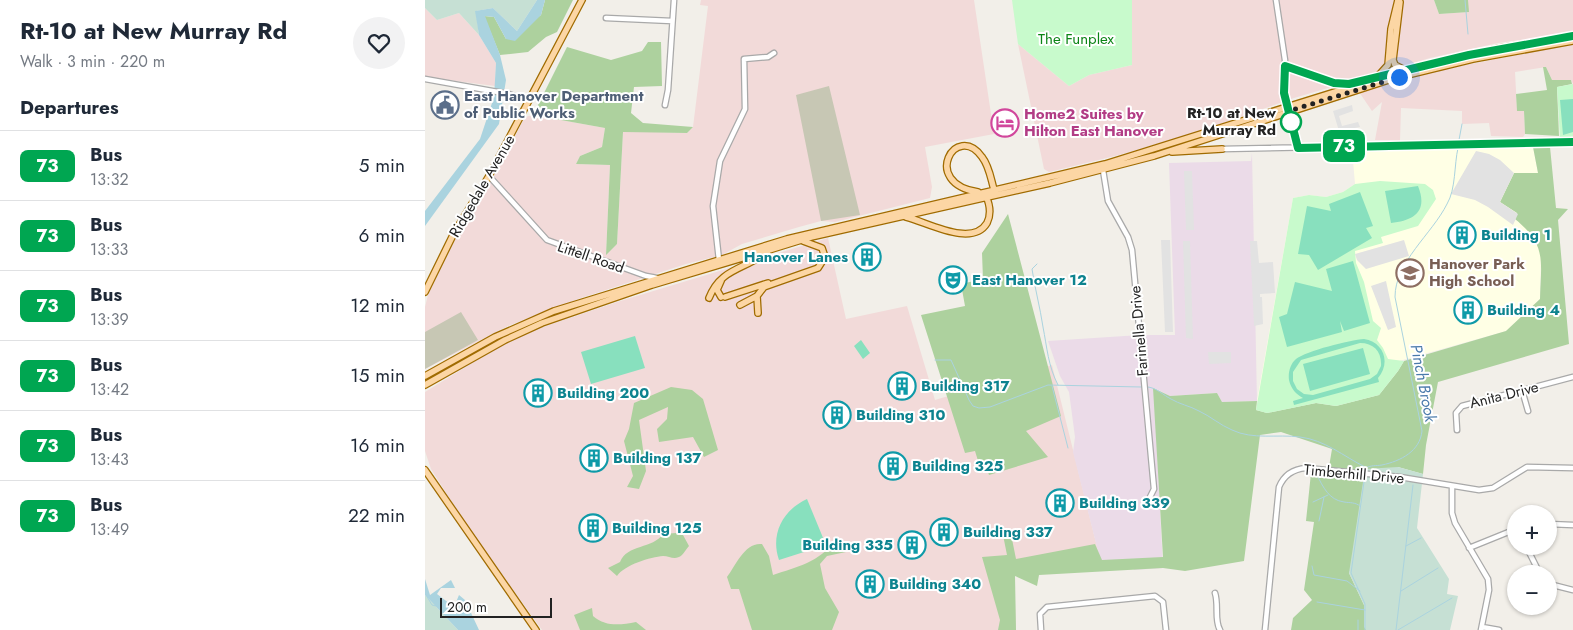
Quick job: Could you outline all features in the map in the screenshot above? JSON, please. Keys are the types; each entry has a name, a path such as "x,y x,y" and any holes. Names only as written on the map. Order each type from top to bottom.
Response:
{"main road":[{"name":"Ridgedale Avenue","path":"425,292 454,233 489,176 582,0"},
{"path":"1398,0 1400,2 1393,60 1397,67 1405,70"},
{"path":"1376,77 1388,65 1391,29 1398,0"},
{"path":"425,375 493,338 533,319 578,302 822,229 982,193 995,193 1103,170 1160,154 1376,77 1491,50 1573,36"},
{"path":"425,385 505,340 542,322 652,285 801,241 987,198 995,193 1154,150 1364,86 1450,64 1573,41"},
{"path":"1285,66 1339,84 1361,82"},
{"path":"903,217 960,234 973,234 980,230 988,219 990,210 987,198 982,193 961,188 950,177 946,164 948,156 953,150 968,147 981,155 988,168 995,193"},
{"path":"1160,154 1222,150"},
{"path":"740,305 757,296 764,287 814,270 824,262 825,253 822,248 801,241"},
{"path":"709,298 715,285 724,276 743,264 760,258 769,250"},
{"path":"724,276 717,290 723,297 773,281 782,280"},
{"path":"757,296 758,313"},
{"path":"425,466 429,476"},
{"path":"425,470 536,630"}],"street":[{"path":"665,104 668,90 674,0"},
{"path":"1275,0 1285,66 1283,90 1298,148"},
{"path":"606,18 672,21"},
{"path":"719,260 713,206 720,161 745,109 744,58 768,57 774,53"},
{"path":"425,79 509,94 528,101"},
{"path":"1222,150 1573,142"},
{"name":"Farinella Drive","path":"1103,170 1108,200 1128,237 1132,250 1154,489 1150,497"},
{"name":"Littell Road","path":"489,176 547,240 646,276 661,277"},
{"name":"Anita Drive","path":"1457,430 1456,413 1461,406 1573,377"},
{"path":"1522,390 1528,411"},
{"name":"Timberhill Drive","path":"1265,630 1281,482 1291,472 1301,468 1365,474 1483,490 1493,488 1527,467 1573,468"},
{"path":"1452,486 1453,517 1489,584 1481,629 1499,630"},
{"path":"1557,524 1573,525"},
{"path":"1469,548 1507,533"},
{"path":"1557,586 1573,590"},
{"path":"1215,593 1219,603 1217,625 1220,630"},
{"path":"1041,630 1041,612 1047,607 1155,596 1163,602 1166,630"}],"shaded area":[{"path":"425,0 537,0 517,31 493,8 476,11 479,35 459,13 437,20 425,8"},
{"path":"701,0 974,0 994,134 925,147 932,187 930,198 835,222 821,221 799,227 742,244 722,255 686,264 578,299 508,326 425,369 425,307 428,295 455,240 495,174 525,117 533,115 605,128 602,147 580,156 576,164 610,165 606,254 617,244 623,131 687,133 693,127 708,6 700,5"},
{"path":"1132,0 1434,0 1439,14 1468,12 1468,0 1573,0 1573,33 1498,43 1430,58 1294,98 1201,131 1119,155 1049,172 1044,169 1018,44 1069,86 1089,75 1132,65"},
{"path":"425,8 437,20 459,13 479,35 496,63 495,86 425,77"},
{"path":"1573,44 1573,84 1571,80 1552,80 1546,67 1515,72 1517,110 1524,111 1525,134 1523,137 1491,136 1489,123 1462,124 1462,111 1401,108 1400,141 1375,140 1382,102 1372,111 1359,92 1435,71"},
{"path":"829,86 860,215 821,221 796,95"},
{"path":"1352,105 1353,111 1339,116 1342,126 1358,122 1360,127 1339,131 1333,111"},
{"name":"Hanover Park High School","path":"1533,147 1538,173 1515,219 1531,232 1541,253 1540,299 1506,331 1257,401 1293,198 1309,195 1326,197 1343,192 1355,184 1352,149"},
{"path":"1476,151 1489,154 1500,160 1514,173 1500,202 1518,214 1513,225 1475,200 1451,194"},
{"path":"1252,153 1257,401 1222,402 1217,393 1170,396 1154,388 1163,568 1134,570 1133,564 1102,567 1073,452 1075,437 1069,392 1060,376 1048,341 1140,335 1175,335 1169,163 1251,161"},
{"path":"1184,171 1192,171 1194,230 1186,230"},
{"path":"828,238 846,319 907,306 935,400 1052,365 1102,567 1014,575 1016,630 542,630 467,526 431,469 425,451 425,392 495,349 537,329 617,302"},
{"path":"1161,240 1170,240 1173,332 1165,332"},
{"path":"1404,240 1409,256 1366,269 1357,260 1355,254"},
{"path":"1183,241 1190,241 1193,339 1186,338"},
{"path":"1250,241 1257,241 1259,263 1273,262 1275,293 1260,294 1260,297 1262,297 1263,324 1254,326"},
{"path":"1386,281 1396,327 1388,330 1371,286"},
{"path":"461,312 478,340 425,369 425,332"},
{"path":"1208,352 1231,352 1231,363 1209,364"},
{"path":"1398,467 1423,474 1417,528 1449,579 1447,594 1458,596 1450,630 1366,630 1364,627 1364,605 1349,573 1365,469"},
{"path":"425,595 458,630 425,630"}],"green space":[{"path":"545,0 573,0 557,32 546,37 528,52 500,55 484,16 494,17 506,39 541,15"},
{"name":"The Funplex","path":"1012,0 1132,0 1132,65 1089,75 1069,86 1018,44"},
{"path":"1434,0 1468,0 1469,12 1439,14"},
{"path":"648,42 661,42 662,86 634,87 631,113 643,123 693,127 687,133 623,132 617,244 606,255 610,165 576,164 580,156 602,147 605,128 533,115 567,47 611,60 642,51"},
{"path":"1543,67 1546,67 1552,80 1571,80 1572,84 1557,87 1559,136 1525,134 1524,111 1517,111 1516,94 1547,90"},
{"path":"1573,84 1573,138 1560,138 1557,87"},
{"path":"1573,99 1573,132 1563,135 1560,100"},
{"path":"1533,147 1550,147 1556,208 1568,209 1558,220 1569,344 1438,382 1426,445 1423,474 1398,467 1349,573 1364,605 1366,630 1291,630 1293,618 1312,600 1304,590 1314,522 1306,521 1311,473 1328,473 1332,449 1281,432 1260,435 1244,561 1185,571 1163,568 1039,575 1037,586 1015,576 1016,630 998,630 1000,620 982,557 1007,555 1003,535 1011,534 1016,559 1095,544 1102,560 1163,557 1153,388 1170,396 1217,393 1222,402 1257,401 1256,410 1267,413 1316,403 1336,406 1379,395 1404,361 1506,331 1540,299 1541,264 1537,246 1533,237 1515,219 1517,213 1500,202 1514,173 1538,173"},
{"path":"1380,181 1425,184 1433,190 1436,199 1418,226 1381,237 1383,243 1355,251 1356,263 1364,282 1373,321 1381,328 1377,340 1388,359 1404,361 1379,395 1336,406 1316,403 1267,413 1256,410 1293,198 1309,195 1326,197 1343,192 1355,184"},
{"path":"1418,186 1421,202 1417,213 1413,217 1391,223 1385,191"},
{"path":"1360,192 1373,226 1366,228 1372,238 1318,270 1309,255 1298,254 1307,206 1331,211 1329,204"},
{"path":"1008,214 1061,416 1026,431 1048,457 989,475 985,463 979,464 975,451 965,453 921,315 965,306 961,284 983,279 982,253"},
{"path":"1353,261 1370,323 1344,331 1340,321 1342,332 1287,347 1279,317 1287,314 1295,282 1332,291 1326,269"},
{"path":"635,336 645,368 591,384 581,352"},
{"path":"861,340 870,353 863,359 854,346"},
{"path":"1357,340 1371,341 1381,349 1385,360 1382,372 1378,378 1379,382 1294,405 1293,401 1303,398 1294,391 1289,380 1292,363 1301,356 1318,349","holes":["1365,343 1376,349 1381,361 1377,374 1370,379 1313,395 1304,394 1297,389 1293,381 1293,372 1301,360"]},
{"path":"1363,348 1370,374 1310,391 1303,364"},
{"path":"671,387 692,390 703,399 718,450 704,457 693,437 659,442 657,429 667,419 668,407 639,420 646,471 639,489 627,487 633,476 624,441 629,429 634,403"},
{"path":"807,499 826,545 779,560 776,541 781,524 791,510"},
{"path":"676,533 683,535 689,546 679,557 663,556 645,560 625,568 617,576 608,568 620,562 628,552 659,539 663,534"},
{"path":"842,540 846,552 827,556 820,564 825,588 839,612 832,630 752,630 739,589 731,589 727,577 746,550 756,544 762,544 769,556 773,575 815,559 835,541"},
{"path":"592,608 593,616 598,620 608,624 636,622 646,630 580,630 574,615"}],"water":[{"path":"537,0 545,0 541,15 515,41 506,39 494,17 485,16 500,55 506,80 499,124 425,226 425,211 480,139 494,97 496,63 479,35 475,11 493,8 517,31"},
{"path":"425,579 430,595 451,580 455,588 441,588 437,594 454,607 459,595 465,600 479,630 458,630 425,595"}],"waterway":[{"name":"Pinch Brook","path":"1465,0 1468,34"},
{"name":"Pinch Brook","path":"1459,140 1462,124"},
{"name":"Pinch Brook","path":"1365,630 1365,604 1351,573 1366,468 1402,458 1418,444 1422,431 1395,297 1397,284 1407,260 1450,198 1458,148"},
{"path":"1037,264 1032,269 1033,276 1048,356 1058,385"},
{"path":"935,360 951,360 969,400 973,406 979,408 990,407 1048,385 1141,387"},
{"path":"1052,386 1068,448"},
{"path":"1148,387 1157,390 1174,401 1196,409 1240,433 1257,436 1291,436 1318,441 1365,467"},
{"path":"1317,475 1324,488 1334,499 1360,506"},
{"path":"1396,630 1413,485"},
{"path":"1313,502 1328,495"},
{"path":"1319,521 1324,497"},
{"path":"1406,546 1421,538"},
{"path":"1312,566 1314,575 1347,581 1360,591"},
{"path":"1401,591 1438,568"},
{"path":"426,595 432,605 436,606"},
{"path":"1398,630 1452,598"},
{"path":"1317,602 1365,610"},
{"path":"1358,620 1358,630"}],"bus line":[{"name":"73","path":"1573,36 1469,55 1349,84 1334,83 1285,66 1283,84 1298,148 1573,142"}],"place":[{"name":"East Hanover Department of Public Works","path":"445,105"},
{"name":"Rt-10 at New Murray Rd","path":"1291,122"},
{"name":"Home2 Suites by Hilton East Hanover","path":"1005,123"},
{"name":"Building 1","path":"1462,235"},
{"name":"Hanover Lanes","path":"867,257"},
{"name":"Hanover Park High School","path":"1410,273"},
{"name":"East Hanover 12","path":"953,280"},
{"name":"Building 4","path":"1468,310"},
{"name":"Building 317","path":"902,386"},
{"name":"Building 200","path":"538,393"},
{"name":"Building 310","path":"837,415"},
{"name":"Building 137","path":"594,458"},
{"name":"Building 325","path":"893,466"},
{"name":"Building 339","path":"1060,503"},
{"name":"Building 125","path":"593,528"},
{"name":"Building 337","path":"944,532"},
{"name":"Building 335","path":"912,545"},
{"name":"Building 340","path":"870,584"}],"route":[{"path":"1291,122 1289,111 1399,77"}]}
